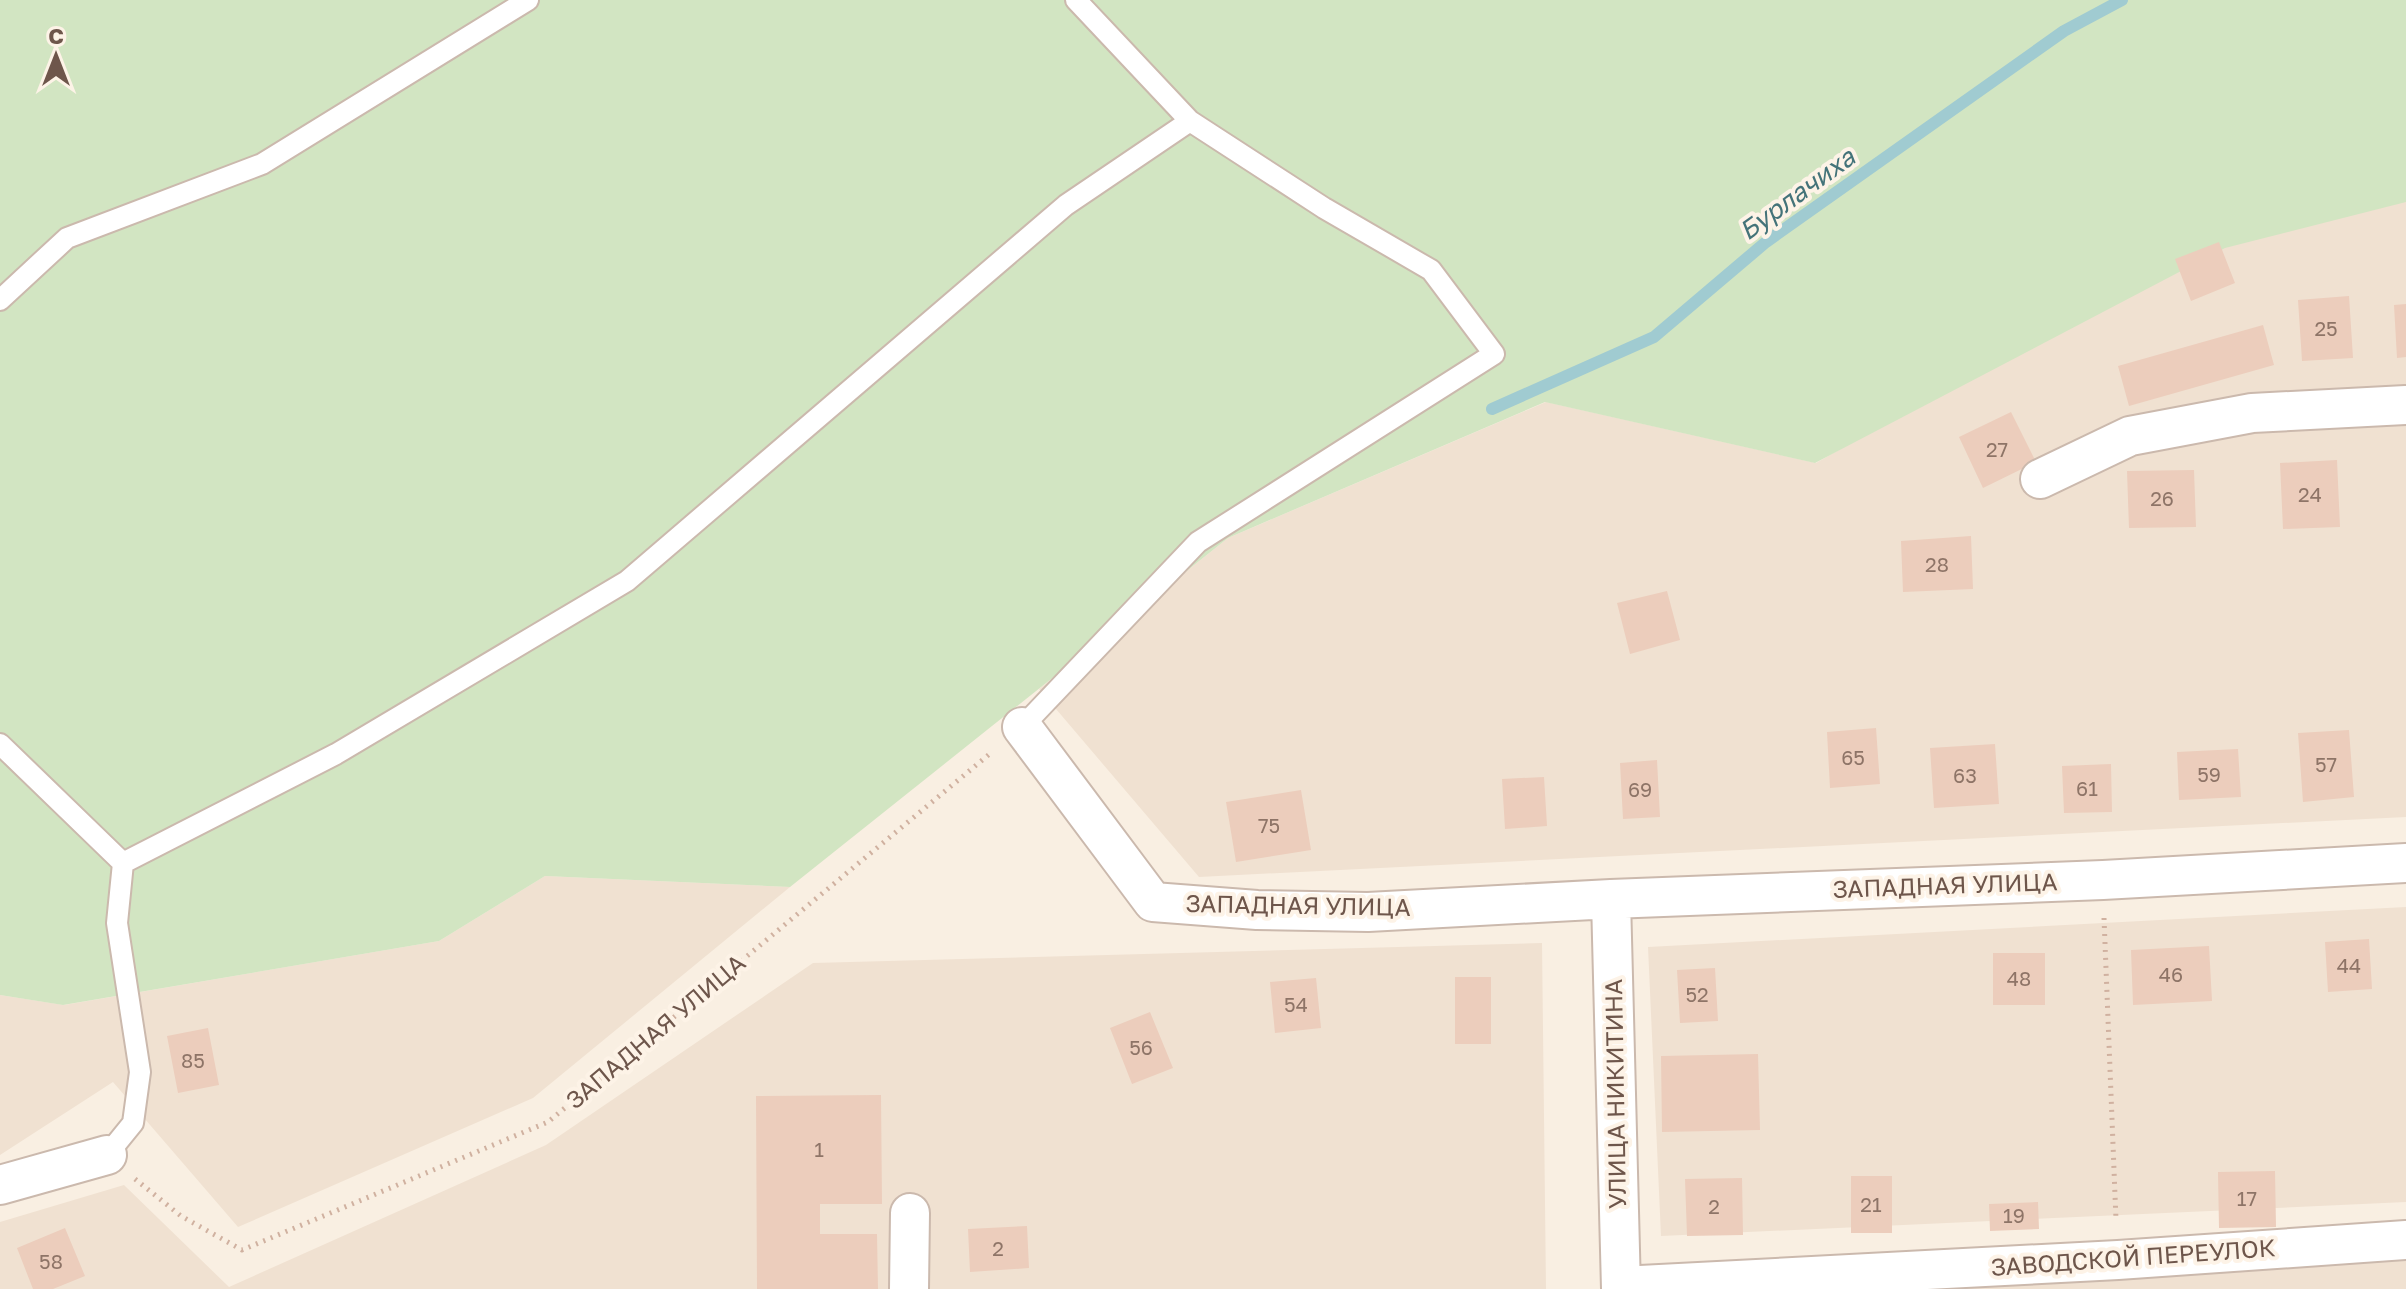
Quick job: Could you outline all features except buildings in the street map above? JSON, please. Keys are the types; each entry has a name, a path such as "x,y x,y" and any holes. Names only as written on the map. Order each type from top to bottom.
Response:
{"street":[{"path":"2040,479 2130,436 2252,413 2406,405"},
{"name":"ЗАПАДНАЯ УЛИЦА","path":"1022,727 1153,902 1257,910 1368,912 1611,899 2103,880 2406,863"},
{"name":"УЛИЦА НИКИТИНА","path":"1611,899 1621,1288"},
{"path":"0,1185 107,1155"},
{"path":"909,1289 910,1213"},
{"name":"ЗАВОДСКОЙ ПЕРЕУЛОК","path":"1621,1288 2406,1240"}],"lane":[{"path":"0,300 67,238 262,164 528,0"},
{"path":"1022,727 1198,542 1494,354 1431,270 1324,208 1190,121 1076,0"},
{"path":"123,863 336,754 627,581 1066,205 1190,121"},
{"path":"0,744 123,863"},
{"path":"107,1155 133,1123 140,1072 117,923 123,863"}],"path":[{"name":"ЗАПАДНАЯ УЛИЦА","path":"107,1155 181,1216 242,1250 548,1122 1022,727"},
{"path":"2103,880 2118,1260"}],"shaded area":[{"path":"2297,189 2406,195 2406,817 1199,877 1039,689 1228,538 1546,402 1816,463"},
{"path":"545,876 790,887 533,1098 238,1227 113,1082 0,1155 0,995 64,1005 439,941"},
{"path":"2406,907 2406,1202 1661,1236 1648,947"},
{"path":"1542,943 1546,1289 0,1289 0,1222 124,1185 229,1287 546,1145 813,963"},
{"path":"2406,1251 2406,1289 1673,1289"}],"green space":[{"path":"0,0 2406,0 2406,202 2225,248 1815,463 1545,402 1228,538 790,887 545,876 439,941 63,1005 0,995"}],"waterway":[{"name":"Бурлачиха","path":"1492,409 1654,337 1766,242 2064,31 2122,0"}]}
